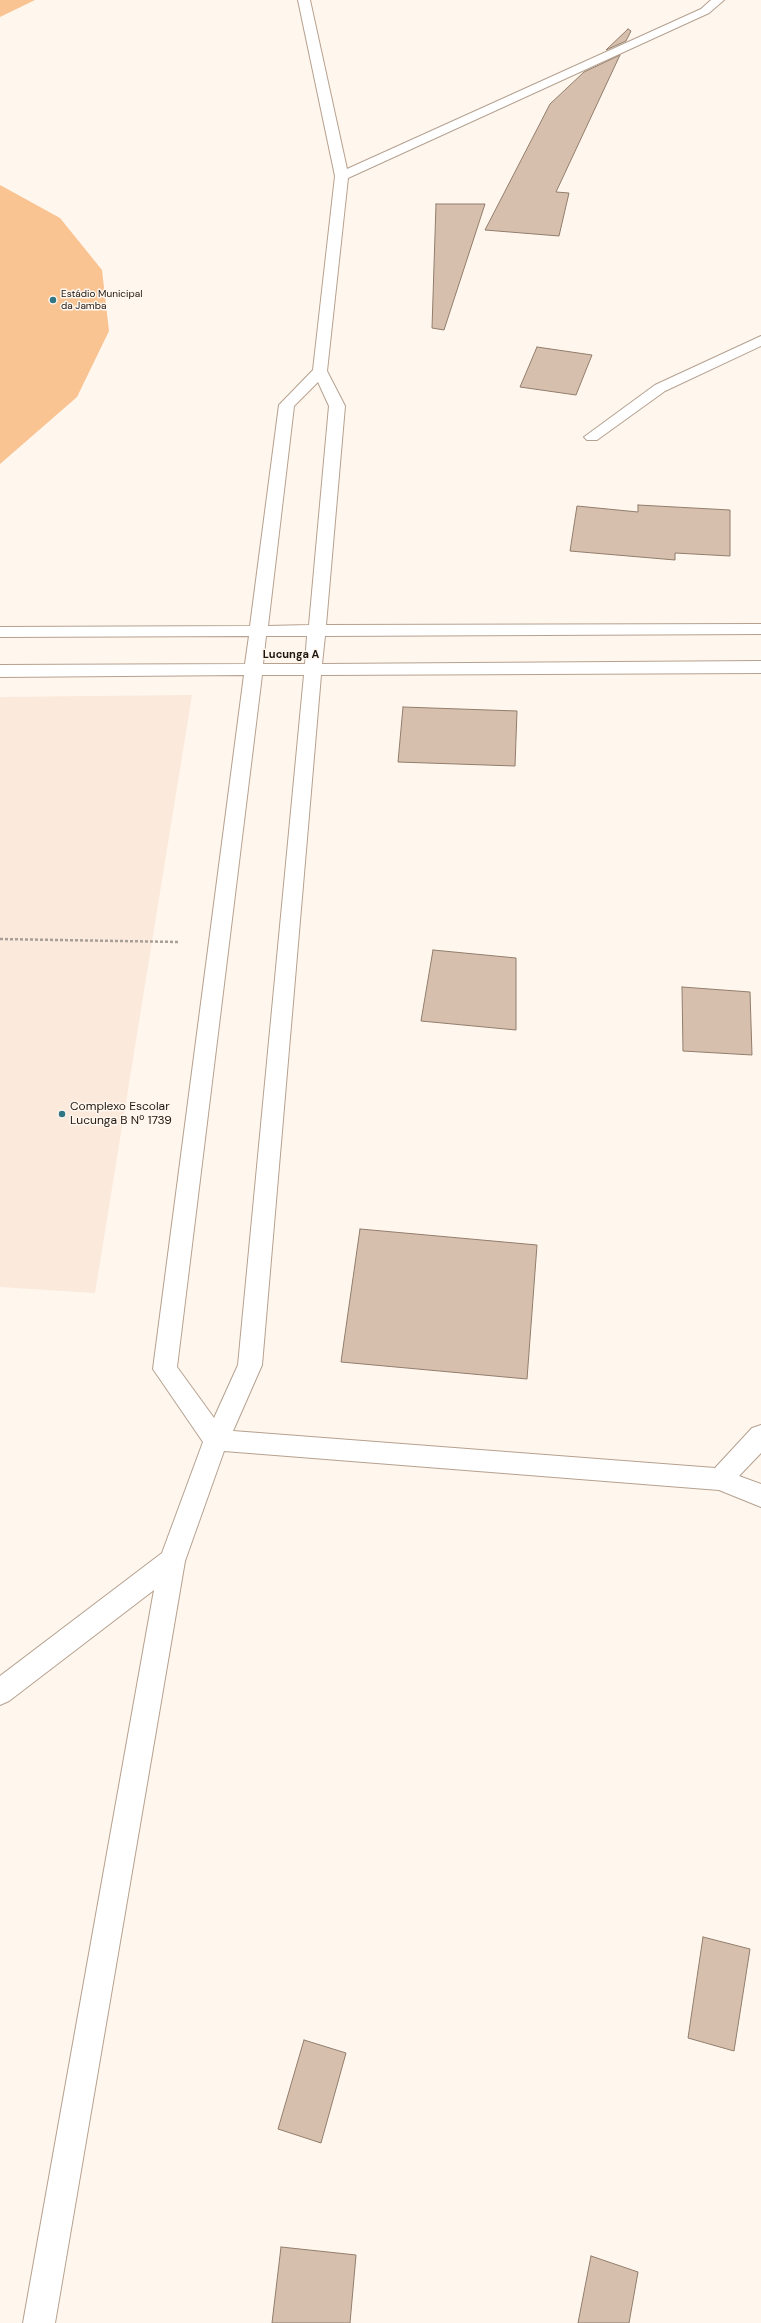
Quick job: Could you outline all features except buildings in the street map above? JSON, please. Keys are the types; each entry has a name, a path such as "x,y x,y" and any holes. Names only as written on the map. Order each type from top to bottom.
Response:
{"street":[{"path":"39,2323 172,1561 216,1440 250,1365 337,406 320,371 342,176 304,0"},
{"path":"342,176 648,38 705,11 718,0"},
{"path":"592,437 660,388 761,340"},
{"path":"320,371 287,405 165,1369 216,1440 720,1479 761,1496"},
{"path":"0,632 761,629"},
{"path":"0,671 761,667"},
{"path":"720,1479 761,1436"},
{"path":"0,1692 172,1561"}],"path":[{"path":"0,938 219,942"}],"shaded area":[{"path":"0,0 35,0 0,17"},
{"name":"Estádio Municipal da Jamba","path":"0,185 60,218 102,270 109,331 77,397 0,464"},
{"name":"Complexo Escolar Lucunga B Nº 1739","path":"192,695 95,1293 0,1287 0,697"}],"place":[{"name":"Estádio Municipal da Jamba","path":"53,300"},
{"name":"Complexo Escolar Lucunga B Nº 1739","path":"62,1114"}],"district":[{"name":"Lucunga A","path":"291,655"}]}
